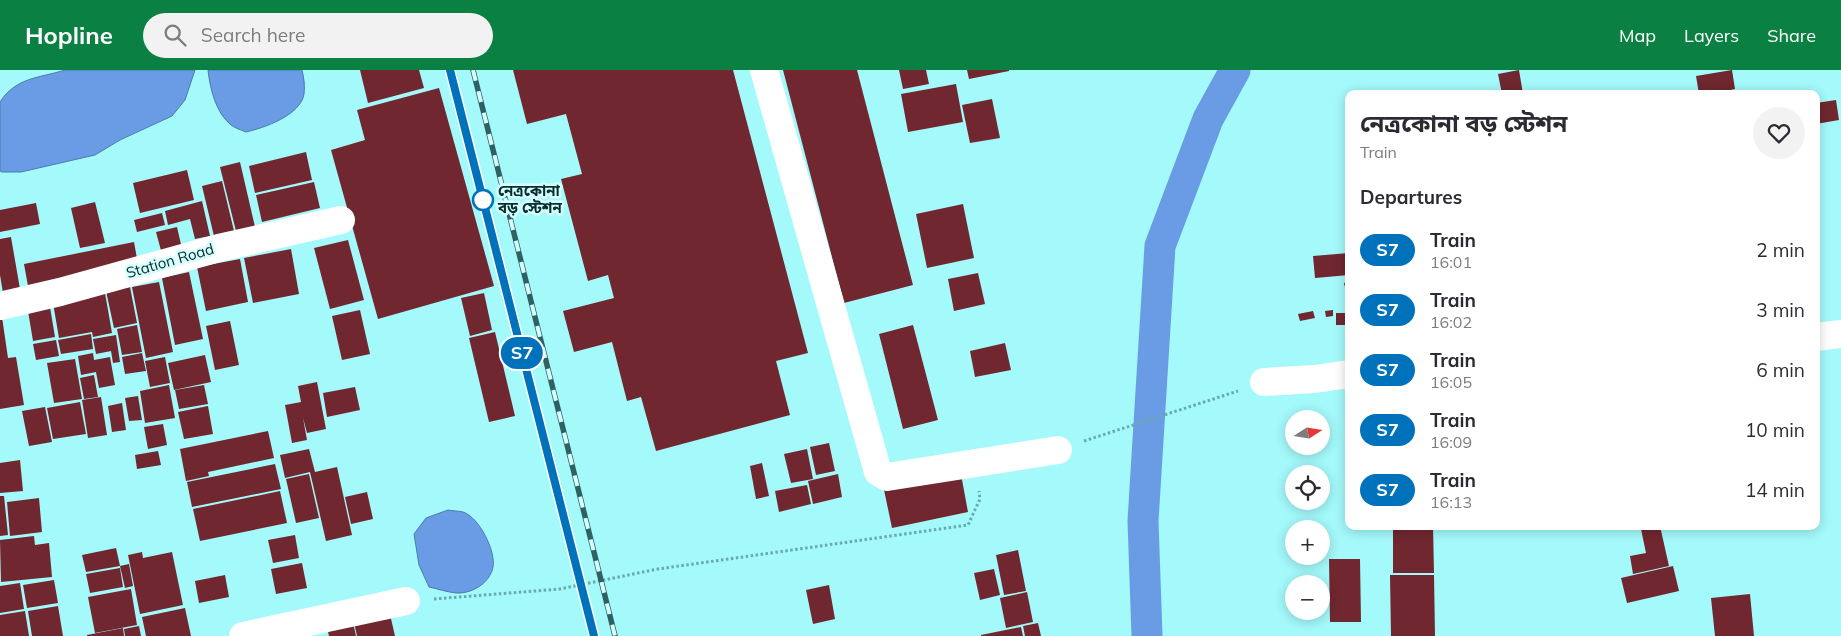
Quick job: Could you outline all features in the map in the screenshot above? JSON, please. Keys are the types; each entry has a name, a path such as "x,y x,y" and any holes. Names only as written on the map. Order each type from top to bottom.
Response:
{"street":[{"path":"764,70 878,472 887,477 1058,450"},
{"name":"Station Road","path":"0,306 60,292 219,248 341,220"},
{"path":"1820,337 1841,334"},
{"path":"1264,382 1315,379 1345,375"},
{"path":"243,636 406,601"}],"path":[{"path":"1058,450 1264,382"},
{"path":"406,601 560,589 658,569 968,525 980,499 973,462"}],"water":[{"path":"65,70 195,70 185,100 172,116 120,140 95,155 21,172 0,171 0,102 6,94 21,83"},
{"path":"208,70 302,70 304,94 296,108 289,114 271,124 246,132 231,125 221,114 212,93"},
{"path":"448,510 463,512 475,520 485,535 492,552 493,567 488,578 484,583 468,592 456,593 429,587 419,565 414,534 426,518"}],"building":[{"path":"360,70 419,70 424,88 368,103"},
{"path":"513,70 733,70 808,353 776,361 790,415 656,451 641,397 627,401 612,342 574,352 563,311 614,298 608,275 588,281 561,179 582,174 566,114 527,124"},
{"path":"783,70 857,70 913,285 844,303"},
{"path":"899,70 926,70 929,84 903,89"},
{"path":"967,70 1009,70 1009,71 969,79"},
{"path":"1519,70 1522,90 1501,90 1498,74"},
{"path":"1732,70 1735,89 1698,90 1696,76"},
{"path":"956,84 963,122 908,132 901,94"},
{"name":"নেত্রকোনা বড় স্টেশন","path":"439,88 494,286 378,319 331,150 365,140 357,110"},
{"path":"992,99 1000,138 970,143 962,105"},
{"path":"1836,100 1839,120 1820,123 1820,102"},
{"path":"306,152 312,180 255,193 249,166"},
{"path":"240,162 255,227 236,231 220,167"},
{"path":"187,170 194,200 140,213 133,183"},
{"path":"222,181 234,231 214,236 202,186"},
{"path":"314,182 320,208 262,222 256,195"},
{"path":"202,201 210,236 195,239 190,219 168,225 165,211"},
{"path":"95,202 105,243 80,248 71,208"},
{"path":"36,203 40,224 0,232 0,210"},
{"path":"963,204 974,258 927,268 916,214"},
{"path":"162,213 165,225 137,232 134,220"},
{"path":"177,227 183,253 163,258 156,232"},
{"path":"11,237 20,289 3,293 0,275 0,239"},
{"path":"348,240 364,300 330,309 314,248"},
{"path":"134,242 138,264 28,286 24,264"},
{"path":"291,249 299,294 253,303 244,258"},
{"path":"1345,253 1345,275 1315,278 1313,256"},
{"path":"240,259 248,302 206,311 197,267"},
{"path":"189,272 203,339 175,345 162,278"},
{"path":"978,273 985,304 954,311 948,279"},
{"path":"159,282 173,352 146,358 132,287"},
{"path":"130,287 137,323 114,328 106,291"},
{"path":"105,293 112,333 93,337 92,332 59,338 53,303"},
{"path":"484,293 492,330 470,336 461,298"},
{"path":"50,307 55,337 33,341 28,311"},
{"path":"360,310 370,354 342,360 332,316"},
{"path":"1333,310 1333,316 1326,317 1325,311"},
{"path":"1313,311 1315,318 1300,321 1298,314"},
{"path":"1336,313 1345,313 1345,325 1336,325"},
{"path":"0,317 2,317 8,358 16,357 24,405 0,409"},
{"path":"230,321 239,365 215,370 206,326"},
{"path":"137,325 142,352 122,355 117,329"},
{"path":"913,325 938,420 903,429 879,334"},
{"path":"495,332 515,416 489,422 469,338"},
{"path":"91,334 93,349 61,354 58,340"},
{"path":"116,335 120,362 113,363 111,351 96,354 93,339"},
{"path":"56,340 59,356 36,360 33,344"},
{"path":"1005,343 1011,370 975,377 970,351"},
{"path":"93,353 94,360 110,357 115,385 99,388 96,372 81,375 78,356"},
{"path":"142,353 146,371 125,374 122,357"},
{"path":"205,355 211,382 174,390 168,363"},
{"path":"165,357 170,383 150,387 145,361"},
{"path":"75,359 82,399 54,403 47,363"},
{"path":"94,375 98,397 84,399 80,378"},
{"path":"317,382 326,429 307,433 303,418 307,440 292,443 285,405 301,402 298,386"},
{"path":"169,385 175,418 145,423 140,391"},
{"path":"204,385 208,404 179,409 175,390"},
{"path":"355,387 360,410 327,417 323,393"},
{"path":"138,396 142,420 129,421 125,398"},
{"path":"101,397 107,435 88,438 82,400"},
{"path":"80,402 86,434 53,439 47,408"},
{"path":"122,403 126,430 112,432 108,406"},
{"path":"208,406 213,434 184,439 178,412"},
{"path":"45,407 52,442 29,446 22,411"},
{"path":"163,424 167,445 148,449 144,427"},
{"path":"268,431 274,458 208,472 209,476 186,481 180,449"},
{"path":"829,443 835,471 816,475 810,447"},
{"path":"309,449 315,472 337,467 352,535 326,541 310,472 285,478 280,455"},
{"path":"807,449 813,479 791,483 784,454"},
{"path":"158,451 161,465 137,469 135,455"},
{"path":"20,460 23,491 0,493 0,463"},
{"path":"762,463 769,496 756,499 750,466"},
{"path":"275,464 281,489 192,507 187,482"},
{"path":"960,469 968,512 892,528 883,485"},
{"path":"309,474 319,518 296,523 286,479"},
{"path":"838,474 842,497 813,504 808,481"},
{"path":"807,485 811,504 779,512 775,491"},
{"path":"280,491 287,523 200,541 193,509"},
{"path":"367,492 373,519 351,524 345,497"},
{"path":"0,496 4,496 8,535 0,536"},
{"path":"39,498 42,532 10,536 7,502"},
{"path":"1393,530 1433,530 1434,573 1393,573"},
{"path":"1641,530 1661,530 1669,566 1633,574 1630,556 1646,553"},
{"path":"295,535 299,558 273,563 268,540"},
{"path":"34,536 35,545 49,543 52,577 1,582 0,540"},
{"path":"116,548 120,566 86,572 82,555"},
{"path":"1018,550 1026,591 1004,595 996,555"},
{"path":"142,552 143,558 172,552 183,605 140,614 128,555"},
{"path":"1330,559 1360,559 1361,622 1330,622"},
{"path":"302,563 307,588 276,594 271,569"},
{"path":"129,564 133,586 125,588 120,566"},
{"path":"1673,566 1679,591 1627,603 1621,578"},
{"path":"120,568 123,587 90,593 86,574"},
{"path":"994,569 1000,595 980,600 974,573"},
{"path":"225,575 229,597 199,603 195,581"},
{"path":"1390,575 1434,575 1435,636 1391,636"},
{"path":"54,580 58,603 27,608 23,585"},
{"path":"20,583 24,609 0,613 0,586"},
{"path":"829,585 835,619 813,624 806,590"},
{"path":"131,589 137,625 95,633 88,597"},
{"path":"1027,592 1033,622 1006,628 1000,598"},
{"path":"1750,594 1754,636 1715,636 1711,598"},
{"path":"58,606 63,636 32,636 28,611"},
{"path":"185,608 191,636 146,636 142,617"},
{"path":"389,610 395,636 357,636 353,618"},
{"path":"25,611 29,636 0,636 0,615"},
{"path":"352,618 356,636 329,636 326,623"},
{"path":"1038,623 1041,636 1025,636 1023,626"},
{"path":"139,626 141,636 125,636 124,629"},
{"path":"1021,627 1023,636 981,636 981,635"},
{"path":"123,628 124,636 87,636 87,635"}],"waterway":[{"path":"1147,636 1143,521 1160,246 1208,119 1235,70"}],"railway":[{"path":"450,70 594,636"},
{"path":"473,70 615,636"}],"train":[{"name":"S7","path":"450,70 594,636"}],"place":[{"name":"নেত্রকোনা বড় স্টেশন","path":"483,200"}]}
